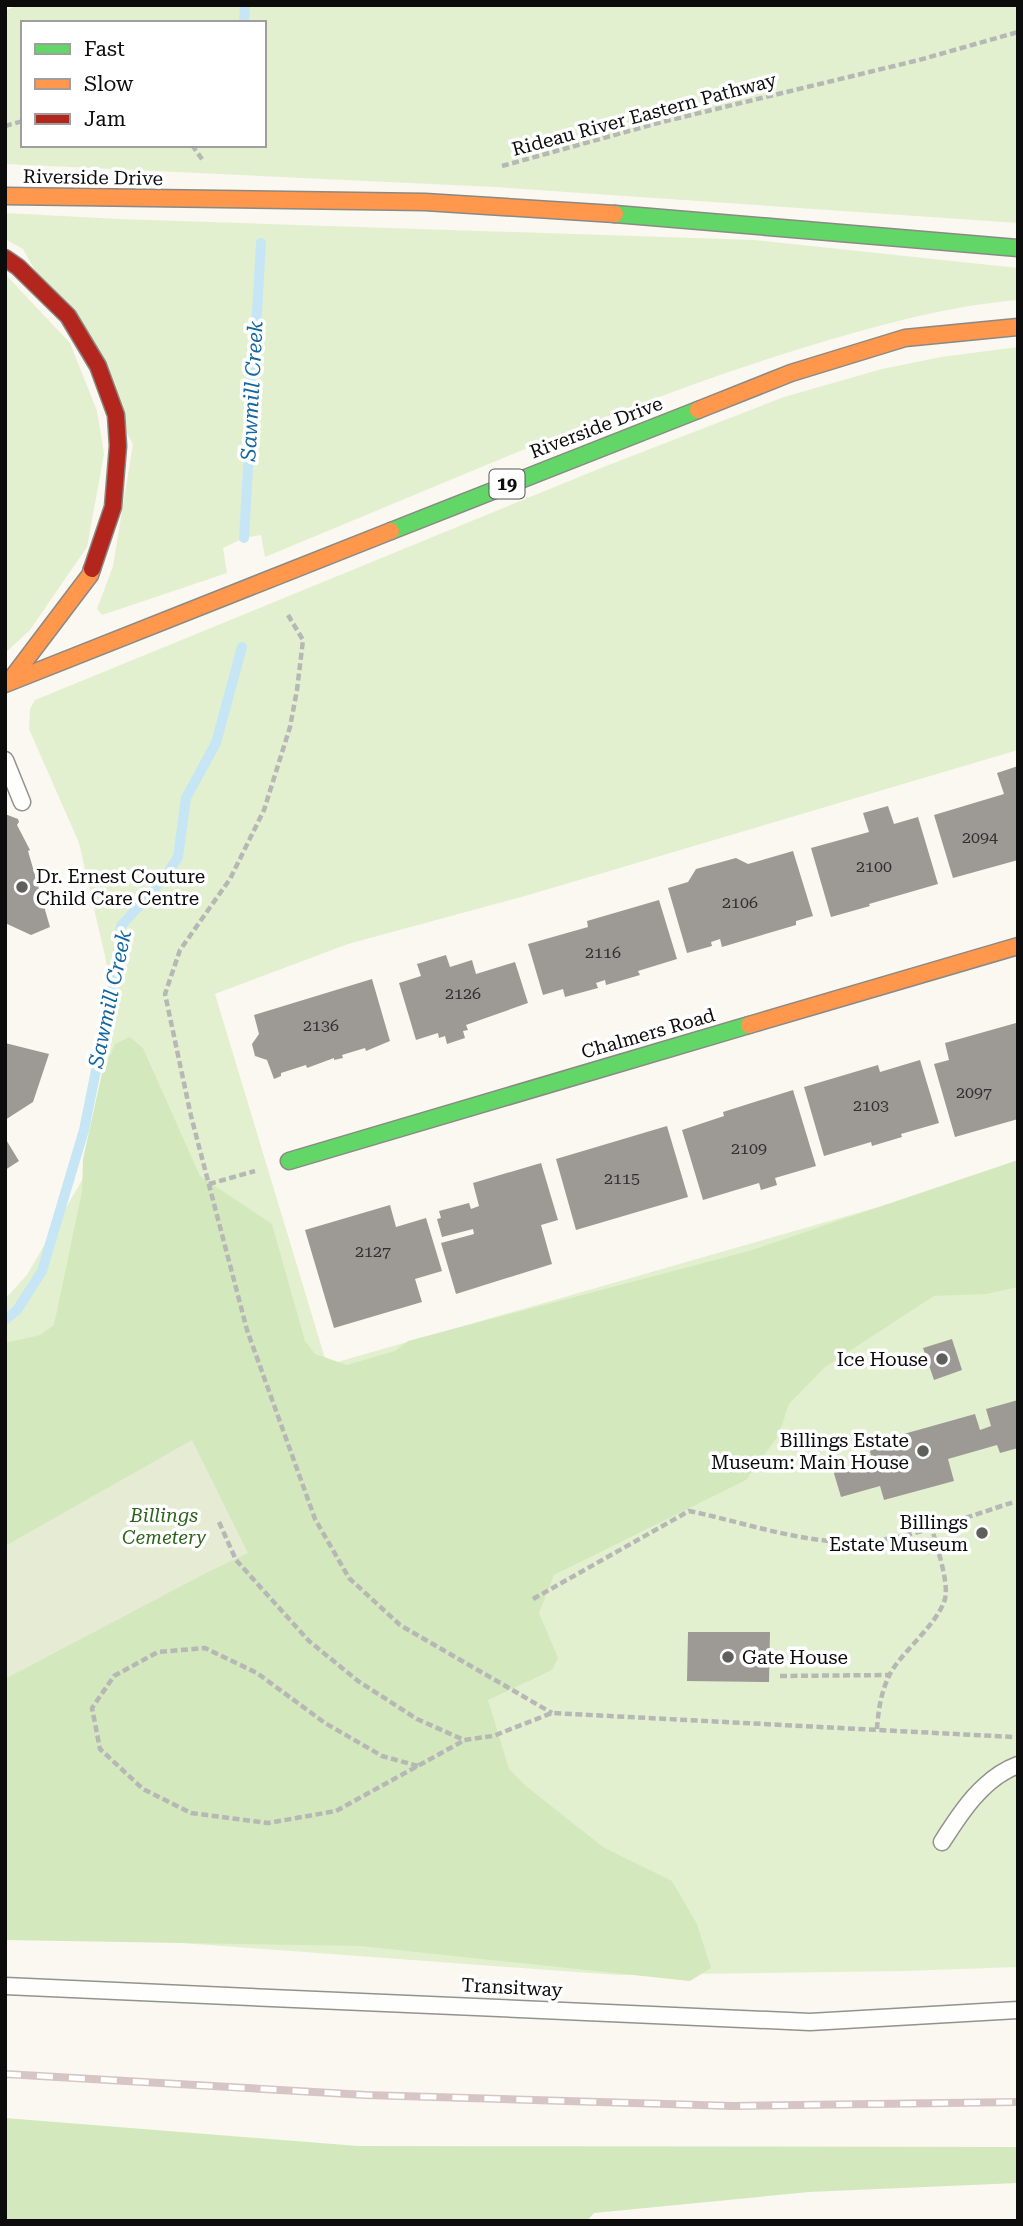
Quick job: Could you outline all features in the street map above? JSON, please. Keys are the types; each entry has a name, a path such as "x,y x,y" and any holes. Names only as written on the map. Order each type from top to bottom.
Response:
{"main road":[{"name":"Riverside Drive","path":"5,197 425,202 548,208 1018,248"},
{"path":"5,258 18,267 68,316 98,366 116,415 118,446 113,507 90,575 6,684"},
{"name":"Riverside Drive","path":"6,684 791,373 905,338 1018,327"},
{"name":"Chalmers Road","path":"289,1161 1018,946"}],"lane":[{"path":"5,760 22,802"},
{"path":"942,1842 965,1807 1002,1771 1018,1765"},
{"name":"Transitway","path":"5,1986 810,2022 1018,2010"}],"path":[{"name":"Rideau River Eastern Pathway","path":"493,167 671,120 919,60 1018,32"},
{"path":"193,147 206,165"},
{"path":"289,615 303,640 297,690 290,727 264,810 230,879 180,950 164,994 191,1115 247,1330 315,1520 349,1578 400,1625 552,1713"},
{"path":"209,1184 289,1161"},
{"path":"533,1599 689,1511 775,1532 854,1542 932,1528 1014,1502"},
{"path":"219,1522 236,1560 309,1641 358,1681 417,1719 464,1740"},
{"path":"877,1728 878,1710 889,1675 944,1602 946,1587 932,1528"},
{"path":"418,1766 382,1756 325,1723 257,1673 205,1648 158,1652 114,1676 92,1708 100,1749 142,1789 191,1814 268,1823 335,1811 418,1766 464,1740 492,1736 552,1713 1018,1737"},
{"path":"780,1676 889,1675"}],"green space":[{"path":"17,5 1018,5 1018,223 495,187 5,164 5,11"},
{"path":"5,213 754,240 1018,268 1018,300 957,308 897,321 715,377 521,451 265,557 261,535 244,538 223,548 227,573 102,615 97,609 113,566 133,444 23,249 5,239"},
{"path":"5,274 70,343 97,411 104,454 87,547 30,630 5,653"},
{"name":"Billings Estate Museum","path":"1018,347 1018,750 525,896 348,944 215,994 327,1365 1018,1167 1018,1967 617,1975 5,1930 5,1299 27,1275 93,1161 115,1000 79,843 29,729 30,709 35,700 601,468 784,397 882,369 941,357"},
{"name":"Billings Estate Museum","path":"130,1037 143,1048 200,1176 272,1224 305,1341 315,1354 347,1365 395,1351 408,1341 749,1251 1018,1160 1018,1287 986,1294 934,1296 825,1367 789,1404 778,1436 746,1480 554,1575 539,1613 558,1658 552,1670 488,1700 509,1769 526,1786 603,1847 672,1881 697,1924 711,1968 690,1981 360,1946 5,1940 5,1343 40,1335 54,1325 82,1191 83,1159 102,1073 115,1044"},
{"name":"Billings Cemetery","path":"192,1440 248,1553 5,1679 5,1546"},
{"path":"5,2118 358,2146 1018,2147 1018,2183 809,2192 594,2213 587,2221 5,2221"}],"building":[{"path":"1018,766 1018,860 953,878 934,815 1004,794 997,773"},
{"path":"888,806 894,824 918,817 938,884 831,917 811,848 869,832 863,813"},
{"name":"Dr. Ernest Couture Child Care Centre","path":"5,814 18,819 17,825 30,850 28,851 50,927 31,935 5,923"},
{"path":"793,851 813,916 796,921 796,925 722,947 720,939 711,942 712,946 687,953 668,888 688,882 696,869 736,858 748,864"},
{"path":"659,900 677,959 638,971 640,975 606,985 605,980 596,983 598,988 565,997 563,989 543,995 528,944 588,927 587,921"},
{"path":"446,955 450,967 472,960 476,974 515,962 528,1003 466,1025 468,1030 463,1031 465,1038 447,1044 445,1036 439,1038 438,1033 416,1040 399,983 421,976 417,964"},
{"path":"372,979 390,1041 366,1051 365,1048 342,1055 343,1058 334,1058 307,1068 306,1065 281,1073 281,1076 274,1079 267,1060 255,1056 252,1044 259,1034 254,1015"},
{"path":"1016,1023 1018,1119 955,1137 934,1064 949,1060 945,1043"},
{"path":"5,1043 49,1054 33,1102 5,1120"},
{"path":"920,1060 939,1123 872,1146 871,1142 824,1156 804,1087 878,1065 880,1072"},
{"path":"793,1090 816,1166 775,1178 777,1185 761,1190 759,1183 703,1200 682,1130 724,1116 723,1112"},
{"path":"667,1126 688,1197 576,1230 556,1159"},
{"path":"5,1138 19,1161 5,1170"},
{"path":"541,1163 558,1220 541,1225 552,1264 456,1294 441,1243 474,1234 473,1229 442,1237 437,1219 441,1218 439,1211 469,1203 471,1209 479,1206 473,1183"},
{"path":"390,1205 396,1227 426,1218 442,1271 415,1279 422,1302 334,1328 305,1230"},
{"name":"Ice House","path":"952,1339 962,1370 934,1380 923,1348"},
{"name":"Billings Estate Museum: Main House","path":"1018,1400 1018,1448 1000,1453 997,1445 948,1459 954,1481 884,1500 880,1486 841,1497 833,1470 872,1459 868,1444 975,1414 980,1430 991,1426 986,1409"},
{"name":"Gate House","path":"688,1632 770,1632 769,1682 687,1681"}],"waterway":[{"name":"Sawmill Creek","path":"244,21 245,5"},
{"name":"Sawmill Creek","path":"244,538 261,243"},
{"name":"Sawmill Creek","path":"5,1320 17,1310 42,1271 84,1130 115,976 121,926 165,877 178,857 186,798 216,743 242,647"}],"railway":[{"path":"5,2074 366,2095 733,2106 1018,2102"}],"traffic: fast":[{"path":"615,214 1018,248"},
{"path":"391,531 698,410"},
{"path":"289,1161 749,1025"}],"traffic: slow":[{"path":"5,196 425,202 615,214"},
{"path":"698,410 791,373 905,338 1018,327"},
{"path":"5,684 391,531"},
{"path":"9,682 92,569"},
{"path":"749,1025 1018,946"}],"traffic: jam":[{"path":"5,258 18,267 68,316 98,366 116,415 118,446 113,507 92,569"}],"place":[{"name":"Dr. Ernest Couture Child Care Centre","path":"22,887"},
{"name":"Ice House","path":"942,1359"},
{"name":"Billings Estate Museum: Main House","path":"923,1451"},
{"name":"Billings Estate Museum","path":"982,1533"},
{"name":"Gate House","path":"728,1657"}]}
